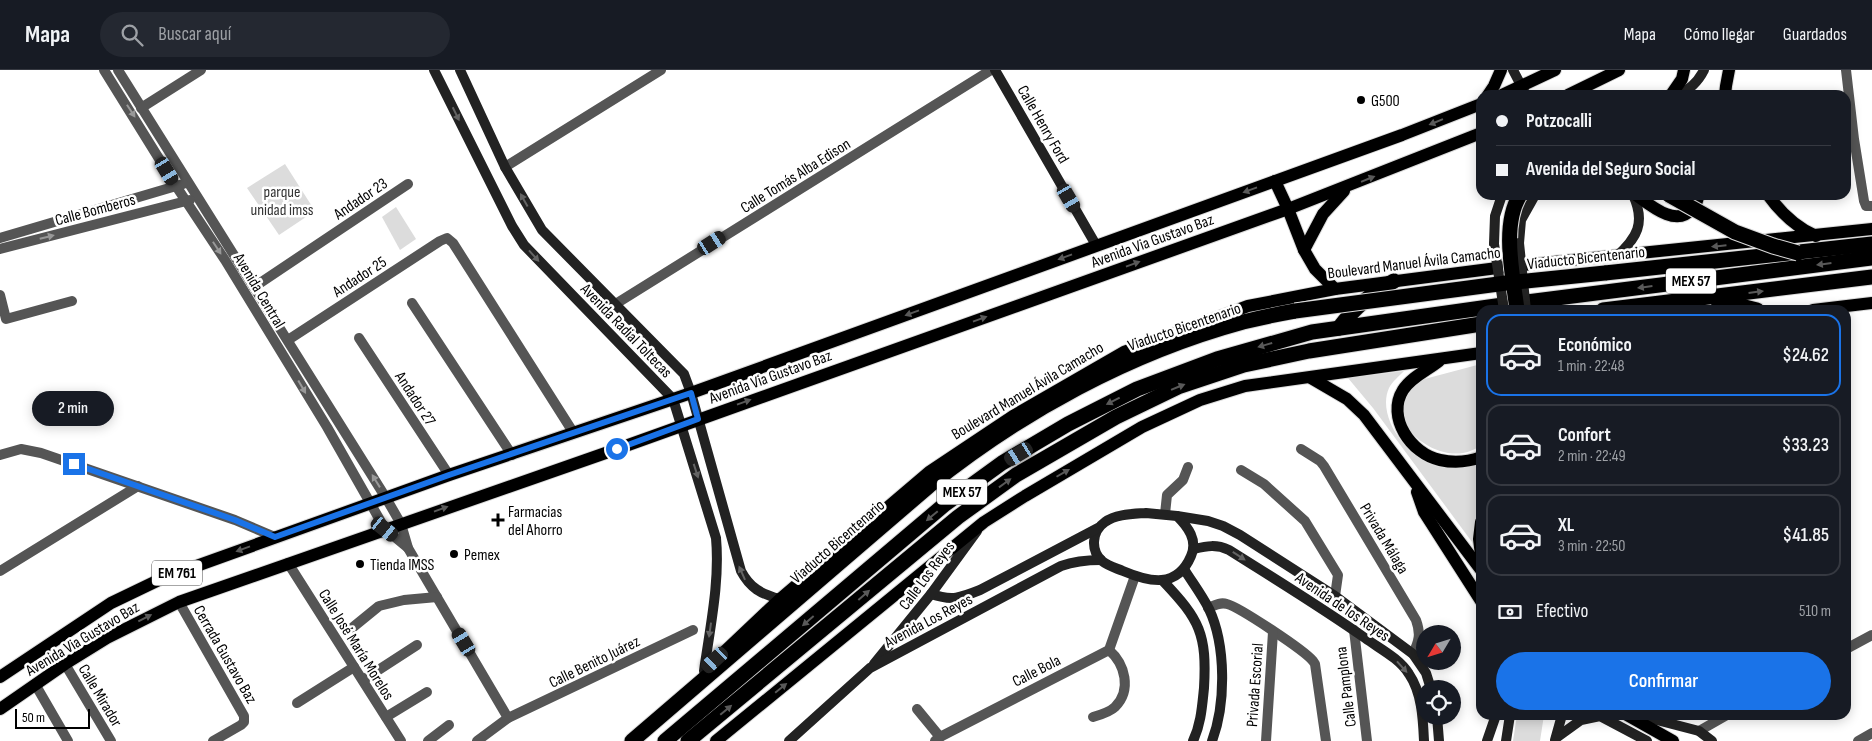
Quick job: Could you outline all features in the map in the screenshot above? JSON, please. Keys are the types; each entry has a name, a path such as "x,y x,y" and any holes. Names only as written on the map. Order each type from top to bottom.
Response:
{"highway":[{"path":"1516,305 1510,250 1512,212 1518,200"},
{"path":"1677,200 1735,232 1798,253"},
{"name":"Viaducto Bicentenario","path":"632,741 953,466 999,435 1069,393 1119,368 1202,335 1243,322 1295,311 1506,283 1872,244"},
{"name":"MEX 57","path":"1508,305 1872,258"},
{"name":"MEX 57","path":"1647,305 1872,277"},
{"path":"1339,328 1363,301 1394,281"},
{"path":"1708,298 1737,305"},
{"name":"MEX 57","path":"665,741 944,505 1002,463 1068,424 1137,389 1217,359 1312,332 1476,309"},
{"name":"MEX 57","path":"688,741 958,517 1016,475 1116,417 1178,387 1244,365 1309,351 1476,325"}],"main road":[{"path":"1491,90 1501,70"},
{"path":"1525,90 1555,70"},
{"path":"1578,90 1619,70"},
{"path":"1674,90 1682,79 1684,70"},
{"path":"1727,90 1729,70"},
{"name":"Avenida Via Gustavo Baz","path":"0,677 111,603 162,578 449,475 691,393 1402,135 1476,104"},
{"name":"Avenida Via Gustavo Baz","path":"0,709 65,664 107,638 179,602 617,449 682,424 1288,209 1349,187 1476,135"},
{"path":"1275,181 1304,250 1315,269 1335,289"},
{"path":"1304,250 1323,214 1349,187"},
{"path":"1642,200 1673,216 1682,216 1690,212 1697,200"},
{"path":"1772,200 1789,220 1801,229 1816,236"},
{"name":"Boulevard Manuel Ávila Camacho","path":"623,741 704,671 780,599 930,472 1013,416 1124,352 1248,306 1335,289 1505,267 1872,229"},
{"path":"1851,305 1872,303"},
{"path":"716,741 984,522 1142,427 1200,400 1244,386 1476,354"},
{"path":"1443,359 1414,379 1404,389 1398,402 1397,414 1401,428 1410,441 1424,453 1438,460 1455,462 1476,459"},
{"path":"1311,378 1333,389 1354,405 1383,439 1476,563"},
{"path":"1414,482 1424,512 1476,593"},
{"path":"1636,720 1674,741"}],"street":[{"name":"Avenida Central","path":"104,70 224,260 385,529"},
{"name":"Avenida Central","path":"118,70 401,524"},
{"path":"142,108 201,70"},
{"name":"Avenida Radial Toltecas","path":"434,70 512,226 524,245 673,399 716,538 718,557 716,582 704,671"},
{"name":"Avenida Radial Toltecas","path":"460,70 505,167 542,230 614,305 680,368 688,383 741,571 746,581 755,590 764,595 780,599"},
{"path":"505,167 661,70"},
{"name":"Calle Tomás Alba Edison","path":"614,305 991,70"},
{"name":"Calle Henry Ford","path":"995,70 1096,245"},
{"path":"1512,70 1522,90"},
{"path":"1688,90 1695,84 1704,70"},
{"path":"1846,70 1848,90"},
{"path":"1851,113 1864,201 1866,206 1872,206"},
{"name":"Calle Bomberos","path":"0,238 188,183"},
{"name":"Andador 23","path":"254,287 408,184"},
{"name":"Calle Bomberos","path":"0,249 199,199"},
{"path":"1500,200 1495,216 1494,244 1503,305"},
{"path":"1525,305 1519,243 1521,220 1532,200"},
{"path":"1616,257 1627,247 1635,235 1639,224 1639,213 1635,200"},
{"name":"Andador 25","path":"288,340 447,238 453,243 573,432"},
{"path":"0,296 6,319 72,301"},
{"path":"412,303 512,455"},
{"name":"Andador 27","path":"359,338 449,475"},
{"name":"Privada Málaga","path":"1301,449 1320,461 1324,466 1416,620 1420,630 1420,638 1413,654"},
{"path":"0,456 16,450 31,450 235,520 275,537"},
{"path":"1165,514 1167,495 1184,480 1188,467"},
{"path":"1241,470 1264,484 1305,521 1338,575 1335,596"},
{"path":"0,571 138,486"},
{"path":"1146,513 1177,516 1191,533 1194,549 1184,569 1163,581 1148,580 1135,576 1101,560 1096,552 1094,543 1098,528 1106,521 1122,516 1146,513"},
{"name":"Avenida de los Reyes","path":"1177,516 1208,521 1223,526 1335,596 1413,654 1426,672 1428,680"},
{"name":"Calle Los Reyes","path":"870,668 931,594 984,522"},
{"path":"401,524 408,548 508,718"},
{"name":"Avenida Los Reyes","path":"931,594 944,599 963,597 980,590 1098,528"},
{"path":"385,529 408,548"},
{"name":"Avenida de los Reyes","path":"1194,549 1208,545 1219,545 1229,550 1354,630 1398,661 1409,674 1415,686 1422,715 1424,741"},
{"name":"Avenida Los Reyes","path":"789,741 870,668 1061,566 1073,562 1101,560"},
{"name":"Calle José María Morelos","path":"288,563 401,741"},
{"path":"1184,569 1208,608 1215,624 1220,649 1221,675 1218,718 1212,741"},
{"path":"1093,717 1115,707 1122,694 1123,668 1120,661 1110,650 1135,576"},
{"path":"1163,581 1186,606 1195,620 1205,650 1202,707 1200,721 1193,741"},
{"path":"352,628 379,606 404,600 437,596"},
{"name":"Cerrada Gustavo Baz","path":"179,602 244,716 244,722 241,726 213,741"},
{"name":"Privada Escorial","path":"1208,608 1219,603 1231,605 1310,658 1315,664 1326,741"},
{"name":"Calle Benito Juárez","path":"477,741 508,718 693,630"},
{"name":"Calle Pamplona","path":"1354,630 1367,741"},
{"name":"Privada Escorial","path":"1266,741 1273,632"},
{"path":"1851,646 1872,635"},
{"path":"363,680 417,645"},
{"name":"Calle Bola","path":"916,709 937,739 1110,650"},
{"name":"Calle Mirador","path":"65,664 111,741"},
{"path":"297,703 354,667"},
{"path":"35,684 68,741"},
{"path":"386,717 427,692"},
{"path":"1487,741 1494,720"},
{"path":"1506,741 1509,720"},
{"path":"1556,739 1561,720"},
{"path":"1556,739 1581,720"},
{"path":"1607,720 1647,741"},
{"path":"1657,720 1699,731 1712,741"},
{"path":"1699,731 1718,720"},
{"path":"428,741 449,725"},
{"path":"1438,725 1439,741"},
{"path":"1858,741 1872,733"}],"green space":[{"name":"parque unidad imss","path":"285,164 315,211 279,235 247,188"},
{"path":"396,207 416,239 400,250 382,217"},
{"path":"1476,365 1476,448 1468,452 1454,454 1428,446 1414,435 1403,418 1402,401 1417,381"},
{"path":"1404,371 1390,386 1386,399 1391,424 1405,446 1425,462 1436,466 1453,468 1476,463 1475,546 1373,408 1348,378"},
{"path":"1516,720 1543,720 1540,741 1513,741"}],"place":[{"name":"G500","path":"1361,100"},
{"name":"Farmacias del Ahorro","path":"498,520"},
{"name":"Pemex","path":"454,554"},
{"name":"Tienda IMSS","path":"360,564"}],"route":[{"path":"74,464 235,520 275,537 573,432 691,393 698,419 617,449"}]}
